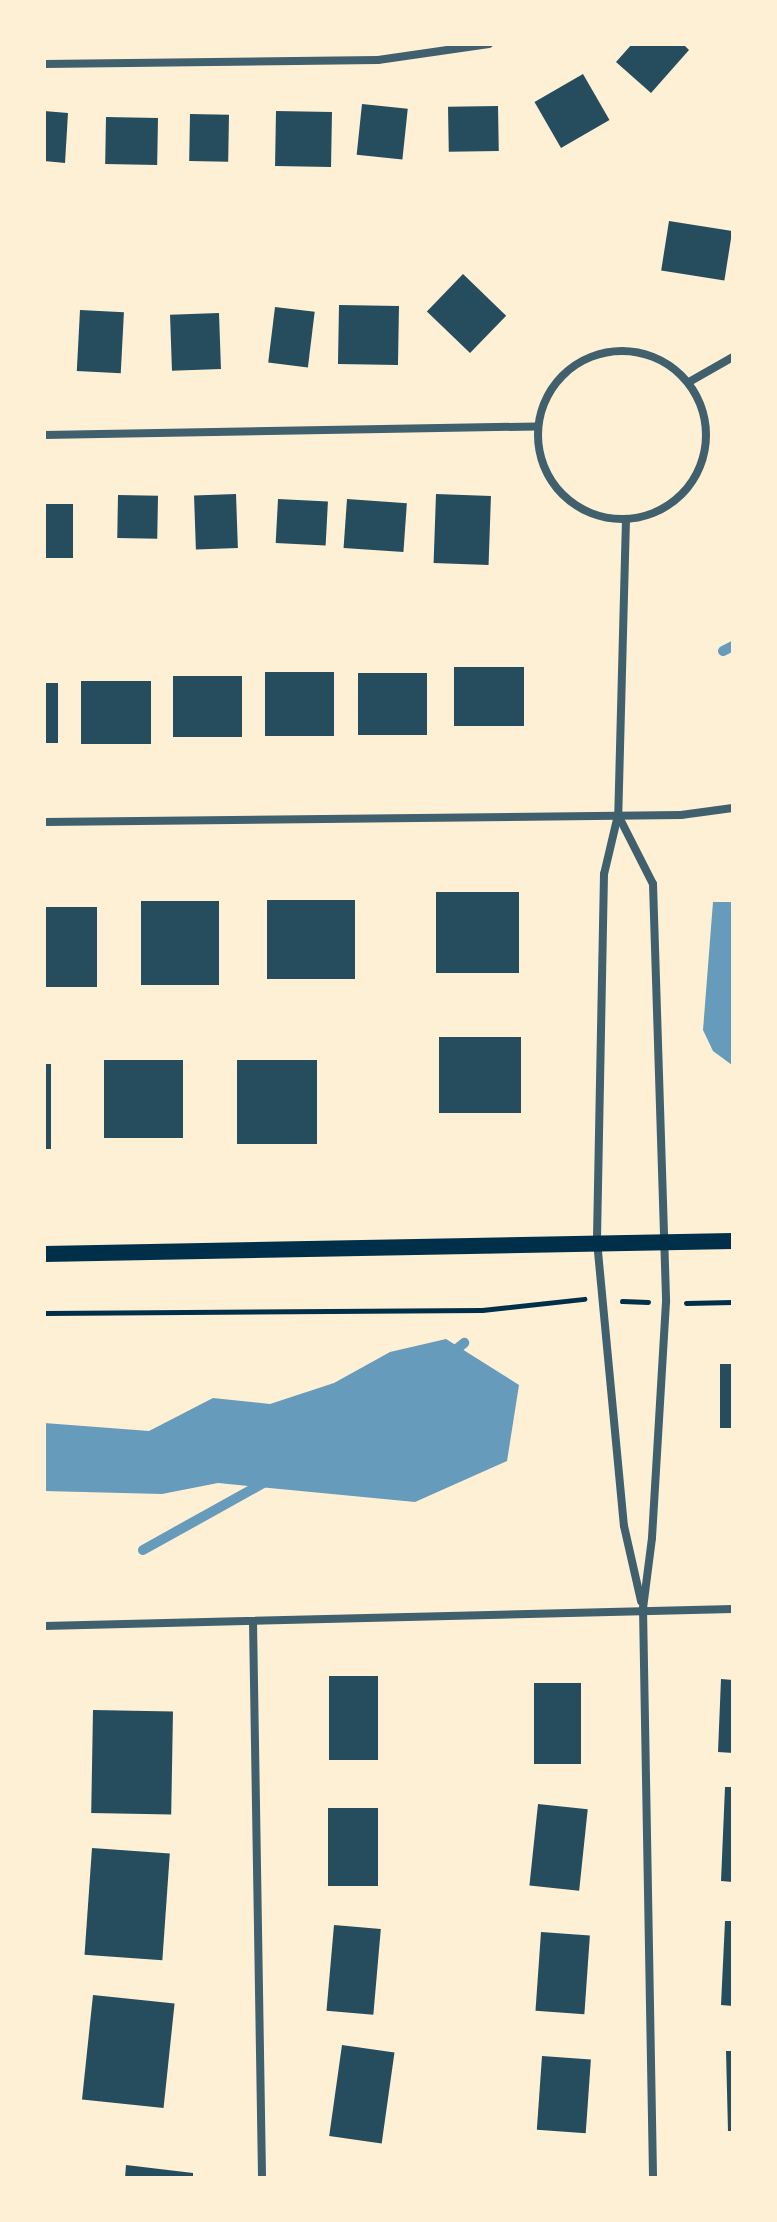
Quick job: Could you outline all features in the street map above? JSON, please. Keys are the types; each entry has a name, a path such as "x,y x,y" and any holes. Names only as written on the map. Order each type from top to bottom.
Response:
{"main road":[{"path":"44,1254 597,1241 733,1241"}],"street":[{"path":"44,64 378,60 489,44"},
{"path":"604,352 656,357 689,382 705,419 702,464 673,503 626,519 592,514 564,496 540,456 538,426 546,398 563,374 604,352"},
{"path":"689,382 733,357"},
{"path":"44,435 538,426"},
{"path":"626,519 618,815 604,874 597,1241 599,1300 624,1526 643,1608"},
{"path":"44,822 578,813 618,815 733,808"},
{"path":"618,815 653,884 665,1241 666,1302 652,1538 643,1608 653,2178"},
{"path":"44,1626 643,1608 733,1609"},
{"path":"253,1621 262,2178"}],"path":[{"path":"44,1313 482,1310 559,1298 733,1302"}],"water":[{"path":"713,902 733,902 732,1065 713,1051 703,1030"},
{"path":"446,1339 519,1385 507,1461 415,1502 218,1483 162,1494 44,1491 44,1423 149,1431 213,1398 270,1404 334,1383 390,1352"}],"building":[{"path":"632,44 683,44 689,50 651,93 616,62"},
{"path":"583,74 610,120 561,148 535,102"},
{"path":"362,104 408,109 402,160 357,155"},
{"path":"498,106 499,151 449,152 448,107"},
{"path":"44,111 68,113 65,163 44,161"},
{"path":"276,111 332,112 331,167 275,166"},
{"path":"190,114 229,115 228,162 189,161"},
{"path":"106,117 158,118 157,165 105,164"},
{"path":"669,221 732,231 724,280 661,270"},
{"path":"463,274 506,316 470,353 427,311"},
{"path":"339,305 399,306 398,365 338,364"},
{"path":"275,307 315,312 308,367 268,363"},
{"path":"80,310 124,312 121,373 77,371"},
{"path":"219,313 221,369 172,371 170,315"},
{"path":"236,494 238,548 196,549 194,495"},
{"path":"436,494 491,496 489,565 434,563"},
{"path":"118,495 158,496 157,539 117,538"},
{"path":"278,499 328,502 326,546 276,543"},
{"path":"347,499 407,503 403,552 344,548"},
{"path":"44,504 73,504 73,558 44,558"},
{"path":"454,667 524,667 524,726 454,726"},
{"path":"265,672 334,672 334,736 265,736"},
{"path":"358,673 427,673 427,735 358,735"},
{"path":"173,676 242,676 242,737 173,737"},
{"path":"81,681 151,681 151,744 81,744"},
{"path":"44,683 58,683 58,743 44,743"},
{"path":"436,892 519,892 519,973 436,973"},
{"path":"267,900 355,900 355,979 267,979"},
{"path":"141,901 219,901 219,985 141,985"},
{"path":"44,907 97,907 97,987 44,987"},
{"path":"439,1037 521,1037 521,1113 439,1113"},
{"path":"104,1060 183,1060 183,1138 104,1138"},
{"path":"237,1060 317,1060 317,1144 237,1144"},
{"path":"44,1064 51,1064 51,1149 44,1149"},
{"path":"720,1364 733,1364 733,1428 720,1428"},
{"path":"329,1676 378,1676 378,1760 329,1760"},
{"path":"721,1679 733,1680 733,1753 718,1752"},
{"path":"534,1683 581,1683 581,1764 534,1764"},
{"path":"93,1710 173,1711 171,1814 91,1813"},
{"path":"725,1787 733,1787 733,1882 721,1881"},
{"path":"538,1804 588,1809 579,1891 529,1886"},
{"path":"328,1808 378,1808 378,1886 328,1886"},
{"path":"92,1848 170,1853 162,1960 85,1955"},
{"path":"725,1921 733,1921 733,2006 721,2005"},
{"path":"334,1925 381,1929 373,2015 327,2011"},
{"path":"541,1932 590,1935 584,2014 535,2011"},
{"path":"93,1995 175,2004 164,2108 82,2099"},
{"path":"342,2045 394,2052 382,2143 329,2136"},
{"path":"726,2051 733,2051 733,2131 728,2131"},
{"path":"542,2056 591,2059 586,2133 537,2130"},
{"path":"126,2165 193,2173 193,2178 125,2178"}],"waterway":[{"path":"723,651 733,646"},
{"path":"448,1356 464,1343"},
{"path":"143,1550 267,1481"}]}
